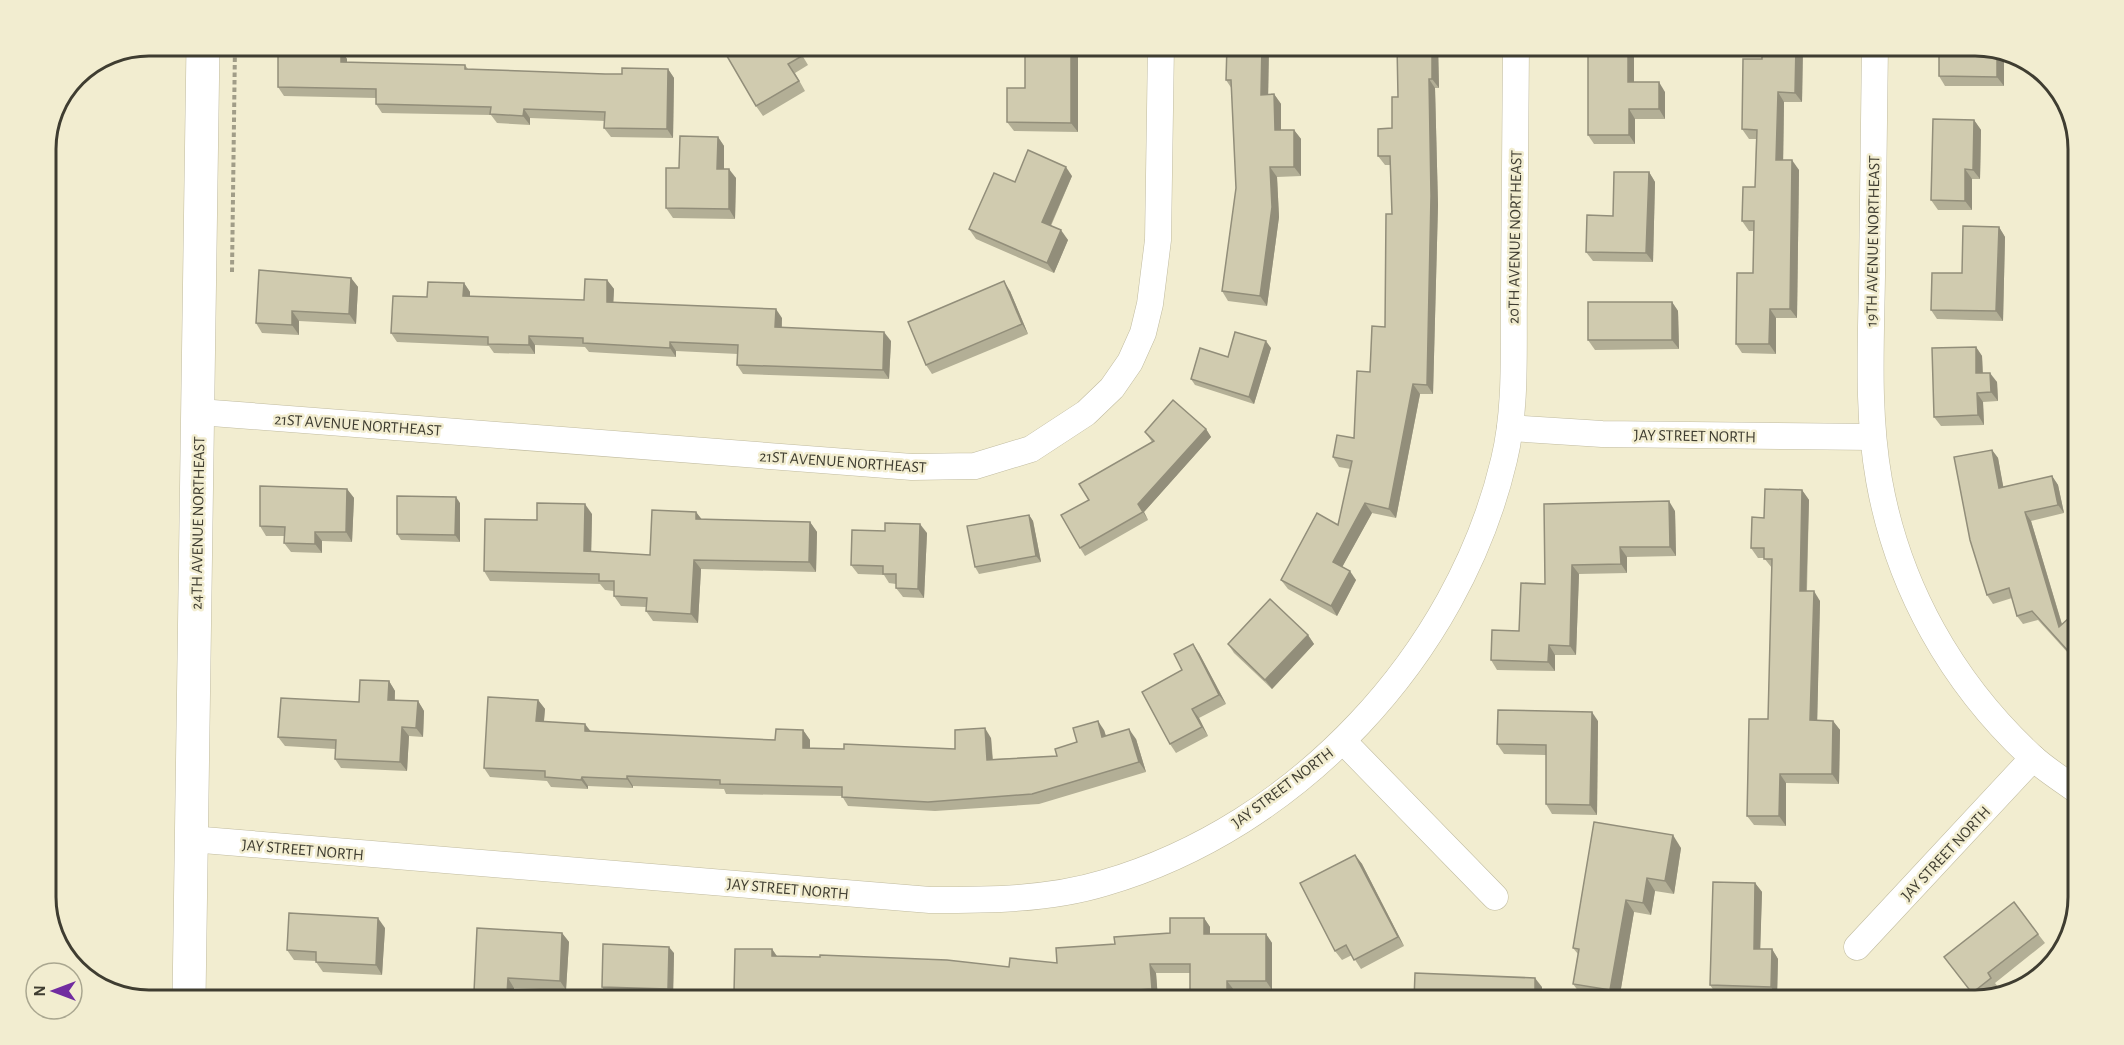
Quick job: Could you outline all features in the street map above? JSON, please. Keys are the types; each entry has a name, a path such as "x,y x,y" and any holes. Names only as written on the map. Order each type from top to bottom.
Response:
{"main road":[{"name":"24TH AVENUE NORTHEAST","path":"189,990 203,56"}],"street":[{"name":"21ST AVENUE NORTHEAST","path":"199,412 912,467 975,466 1031,449 1086,413 1112,388 1130,362 1143,333 1150,304 1158,240 1161,56"},
{"name":"20TH AVENUE NORTHEAST","path":"1510,428 1513,379 1516,56"},
{"name":"19TH AVENUE NORTHEAST","path":"1873,437 1870,375 1875,56"},
{"name":"JAY STREET NORTH","path":"191,839 930,900 998,900 1069,891 1105,883 1170,858 1233,826 1264,805 1344,742 1396,684 1444,610 1484,528 1504,460 1510,428 1602,434 1873,437"},
{"path":"1873,437 1879,481 1903,568 1943,652 1997,722 2033,758 2068,784"},
{"name":"JAY STREET NORTH","path":"1344,742 1495,897"},
{"name":"JAY STREET NORTH","path":"1857,947 2033,758"}],"building":[{"path":"278,56 341,56 341,62 465,65 465,69 605,74 622,74 622,68 668,69 667,129 604,128 605,112 524,109 523,116 490,114 491,107 376,104 376,89 278,87"},
{"path":"727,56 802,56 788,64 799,81 756,106"},
{"path":"1025,56 1071,56 1071,123 1007,122 1007,88 1025,88"},
{"path":"1227,56 1262,56 1261,95 1274,94 1275,130 1294,130 1294,167 1270,167 1272,207 1260,296 1222,291 1236,188 1231,80 1226,80"},
{"path":"1397,56 1432,56 1432,79 1429,79 1431,196 1427,385 1413,384 1389,509 1365,503 1333,562 1350,571 1331,606 1281,580 1317,513 1338,525 1352,461 1333,457 1337,435 1354,438 1357,371 1370,372 1372,326 1385,327 1386,214 1392,214 1390,156 1378,156 1378,129 1392,128 1392,97 1398,97"},
{"path":"1588,56 1628,56 1628,82 1659,82 1659,109 1629,109 1629,135 1588,135"},
{"path":"1762,56 1796,56 1795,93 1778,92 1776,160 1792,160 1790,309 1770,309 1769,344 1736,344 1737,273 1753,273 1754,221 1742,221 1743,187 1755,187 1757,130 1742,129 1743,59 1762,59"},
{"path":"1939,56 1997,58 1997,77 1939,76"},
{"path":"1933,119 1974,120 1973,170 1965,169 1965,201 1931,200"},
{"path":"680,136 718,137 717,169 729,169 729,209 666,208 666,168 679,168"},
{"path":"1028,150 1066,167 1042,222 1061,230 1047,263 969,229 994,173 1015,182"},
{"path":"1614,172 1649,172 1646,253 1586,252 1587,215 1613,216"},
{"path":"1963,226 1999,227 1996,311 1931,310 1932,273 1962,273"},
{"path":"259,270 351,278 349,314 292,311 292,325 256,323"},
{"path":"585,279 607,280 607,302 776,309 775,327 884,332 883,370 737,365 738,345 670,342 670,348 583,343 583,338 529,336 529,345 488,344 488,337 391,333 393,296 427,297 428,282 464,283 463,296 584,300"},
{"path":"1004,281 1022,324 926,365 908,322"},
{"path":"1588,302 1672,302 1672,340 1588,340"},
{"path":"1235,332 1266,341 1249,397 1191,379 1200,348 1228,357"},
{"path":"1976,347 1976,373 1990,373 1991,392 1977,393 1978,415 1934,417 1932,348"},
{"path":"1173,400 1206,429 1138,504 1143,512 1080,548 1061,515 1089,500 1079,484 1154,441 1145,432"},
{"path":"1992,450 1999,488 2052,476 2058,505 2025,512 2059,627 2068,619 2068,651 2032,611 2017,616 2009,588 1987,595 1970,540 1954,457"},
{"path":"260,486 347,489 346,532 315,532 315,544 284,543 285,527 260,526"},
{"path":"1765,489 1802,490 1800,591 1814,591 1810,720 1833,721 1832,774 1780,774 1779,816 1747,816 1749,719 1768,719 1772,559 1764,559 1764,548 1751,548 1752,517 1764,518"},
{"path":"397,496 456,497 455,535 397,534"},
{"path":"1669,501 1670,547 1620,547 1621,564 1572,565 1570,646 1549,645 1548,662 1491,660 1492,630 1519,631 1521,583 1545,584 1544,504"},
{"path":"537,503 585,504 584,551 650,555 652,510 696,512 696,519 810,522 809,562 694,560 691,614 646,611 647,598 614,596 614,581 599,581 599,574 484,571 485,519 537,520"},
{"path":"1029,515 1036,556 975,567 967,526"},
{"path":"885,523 920,524 918,589 896,588 896,574 883,574 883,566 851,565 852,530 885,531"},
{"path":"1270,599 1308,635 1265,680 1228,644"},
{"path":"1193,644 1219,695 1192,709 1202,727 1170,744 1142,692 1182,670 1174,654"},
{"path":"360,680 389,681 388,700 418,701 416,728 402,727 400,762 335,759 336,740 278,737 281,698 359,702"},
{"path":"488,697 538,700 536,721 585,724 585,731 775,740 776,729 803,730 803,748 844,749 844,744 955,749 955,730 985,728 987,760 1057,756 1055,749 1077,742 1073,728 1098,721 1102,737 1129,729 1139,762 1032,794 928,802 842,797 842,787 720,784 720,780 627,776 627,779 582,777 581,780 545,777 545,771 484,768"},
{"path":"1498,710 1592,712 1590,805 1546,804 1546,745 1497,744"},
{"path":"1594,822 1673,835 1665,881 1647,878 1643,903 1626,900 1610,990 1573,984 1579,949 1573,948"},
{"path":"1355,855 1398,937 1354,960 1346,945 1335,951 1300,883"},
{"path":"1713,882 1755,883 1754,949 1772,949 1771,987 1710,985"},
{"path":"2014,902 2038,934 1988,973 1991,978 1976,990 1970,990 1944,957"},
{"path":"289,913 378,918 376,965 316,962 316,952 287,950"},
{"path":"1170,918 1204,918 1204,934 1266,934 1266,981 1227,981 1227,990 1190,990 1190,964 1150,964 1152,989 1138,990 734,990 735,949 772,949 772,956 820,957 820,955 947,960 1009,967 1010,958 1057,963 1056,948 1115,944 1114,937 1170,933"},
{"path":"477,928 562,933 560,981 508,978 507,990 474,990"},
{"path":"603,944 669,947 668,989 602,987"},
{"path":"1415,973 1535,978 1535,990 1414,990"}]}
